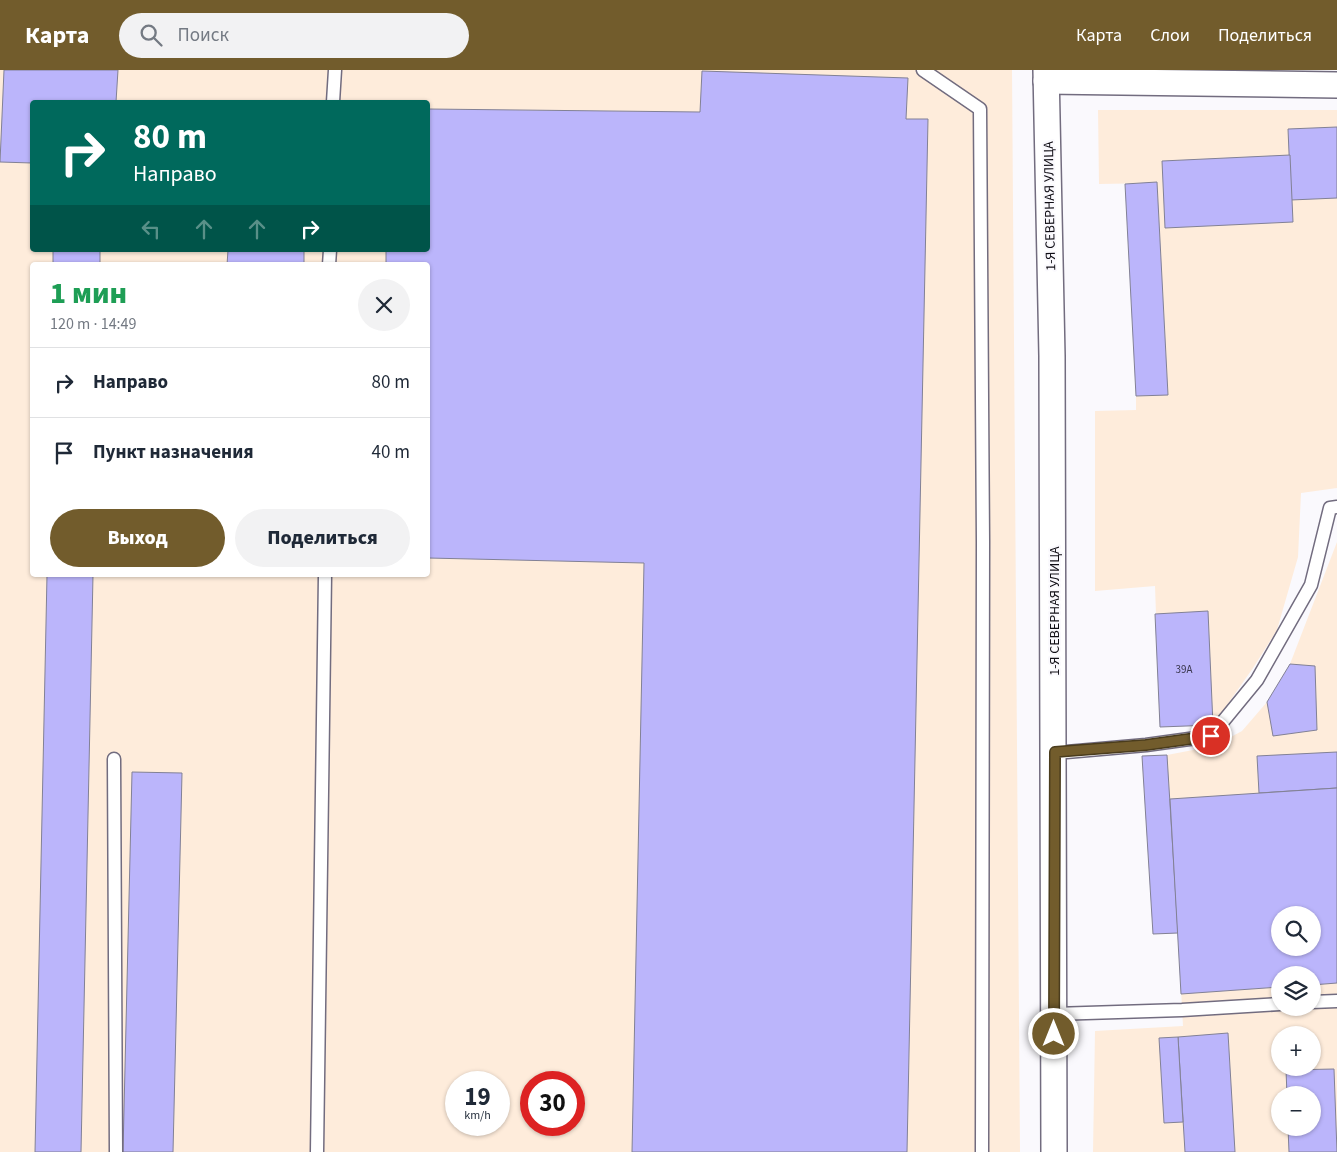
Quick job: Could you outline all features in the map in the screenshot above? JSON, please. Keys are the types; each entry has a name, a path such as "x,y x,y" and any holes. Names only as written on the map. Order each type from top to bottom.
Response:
{"street":[{"path":"1046,76 1337,85"},
{"name":"1-Я СЕВЕРНАЯ УЛИЦА","path":"1046,76 1052,346 1055,752 1054,1152"}],"lane":[{"path":"333,100 335,70"},
{"path":"923,70 980,109 983,532 982,1152"},
{"path":"1055,752 1146,745 1211,736 1257,680 1311,585 1330,508 1337,508"},
{"path":"317,1152 325,577"},
{"path":"114,759 116,1152"},
{"path":"1321,1002 1337,1001"},
{"path":"1054,1014 1182,1010 1271,1005"}],"shaded area":[{"path":"0,70 1012,70 1020,1152 0,1152"},
{"path":"1098,110 1337,110 1337,488 1301,493 1298,557 1277,630 1213,725 1160,727 1155,586 1095,591 1095,411 1136,410 1136,396 1168,394 1157,183 1099,184"},
{"path":"1337,542 1337,1152 1093,1152 1095,1031 1183,1026 1178,933 1153,934 1142,756 1167,755 1214,746 1242,731 1267,702 1290,664"}],"building":[{"path":"4,70 118,70 116,100 30,100 30,163 0,162"},
{"path":"702,71 908,78 906,119 928,119 907,1152 632,1152 644,563 430,558 430,262 386,262 386,252 430,252 430,109 700,112"},
{"path":"1337,127 1337,198 1291,200 1288,129"},
{"path":"1290,155 1293,222 1165,228 1162,161"},
{"path":"1157,182 1168,395 1136,396 1125,184"},
{"path":"53,252 100,252 100,262 53,262"},
{"path":"228,252 304,252 304,262 227,262"},
{"path":"47,577 93,577 81,1152 35,1152"},
{"path":"1208,611 1213,725 1160,727 1155,614"},
{"path":"1290,664 1315,666 1317,730 1273,736 1267,702"},
{"path":"1337,752 1337,788 1259,793 1257,756"},
{"path":"1167,755 1178,933 1153,934 1142,756"},
{"path":"132,772 182,773 173,1152 123,1152"},
{"path":"1337,788 1337,983 1321,984 1321,966 1271,966 1271,988 1181,994 1170,799"},
{"path":"1228,1033 1235,1152 1185,1152 1178,1037"},
{"path":"1178,1037 1183,1122 1164,1123 1159,1038"},
{"path":"1321,1069 1334,1069 1337,1152 1289,1152 1288,1136 1321,1136 1321,1086 1287,1086 1286,1076 1321,1076"}],"route":[{"path":"1054,1034 1055,752 1146,745 1211,736"}]}
